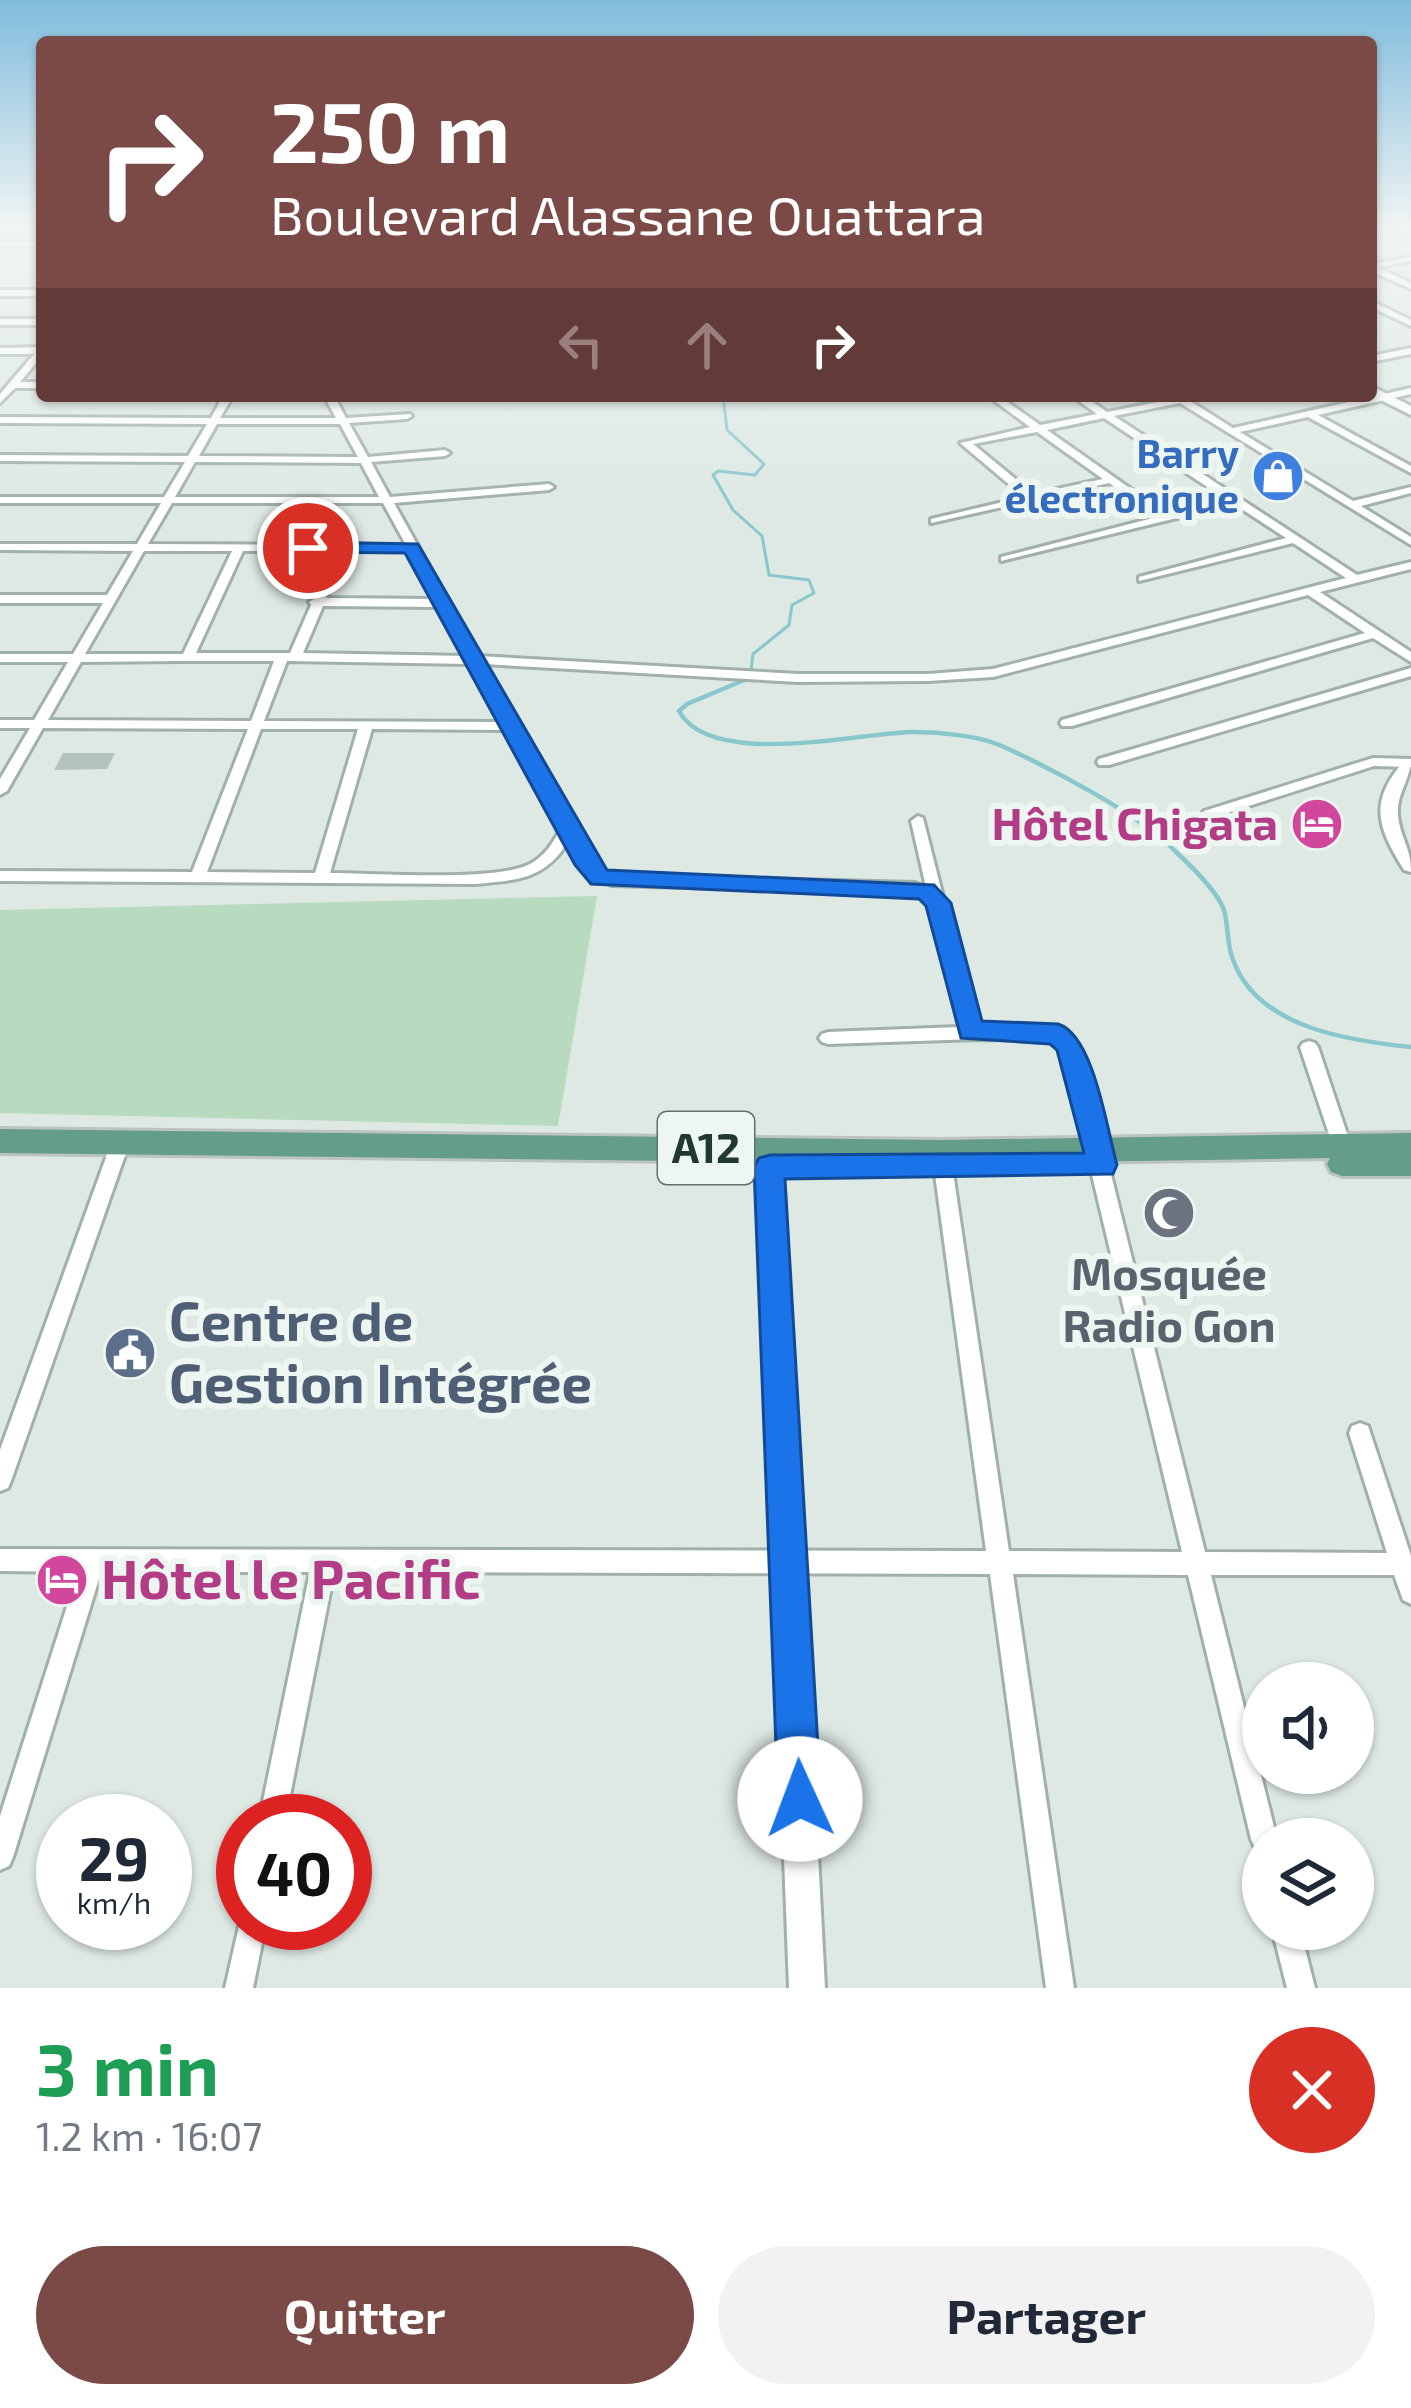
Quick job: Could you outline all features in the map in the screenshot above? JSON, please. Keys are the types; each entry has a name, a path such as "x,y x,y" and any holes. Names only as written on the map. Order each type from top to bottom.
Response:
{"main road":[{"name":"A12","path":"0,1142 118,1150 769,1158 1100,1158 1410,1151"},
{"name":"A12","path":"1100,1158 1342,1146 1410,1151"},
{"name":"A12","path":"0,1158 118,1150"}],"street":[{"path":"0,322 36,322"},
{"path":"1377,345 1396,354"},
{"path":"0,351 36,351"},
{"path":"1377,358 1411,351"},
{"path":"0,400 36,358"},
{"path":"14,385 36,385"},
{"path":"1379,392 1411,392"},
{"path":"1379,392 1411,409"},
{"path":"0,791 224,402"},
{"path":"332,402 510,726 600,878 915,888 933,895"},
{"path":"1001,402 1165,518"},
{"path":"1086,402 1355,579"},
{"path":"1031,497 965,442 1162,402"},
{"path":"1186,402 1411,542"},
{"path":"1231,430 1348,402"},
{"path":"1310,414 1411,470"},
{"path":"0,419 342,421 406,416"},
{"path":"0,458 364,460 445,453"},
{"path":"935,520 1110,480"},
{"path":"0,500 442,499 549,487"},
{"path":"1352,505 1411,490"},
{"path":"1005,559 1235,501"},
{"path":"1143,579 1296,539"},
{"path":"0,547 412,548"},
{"path":"187,659 239,548"},
{"path":"198,876 254,726 341,548"},
{"path":"0,658 474,660 758,678 937,678 993,673 1411,565"},
{"path":"1310,591 1411,658"},
{"path":"0,599 110,599"},
{"path":"315,602 442,602"},
{"path":"1066,723 1374,634"},
{"path":"1104,762 1411,672"},
{"path":"0,724 510,726"},
{"path":"321,878 366,726"},
{"path":"1209,814 1373,762 1411,764"},
{"path":"1411,764 1394,783 1386,813 1391,835 1411,866"},
{"path":"1411,779 1404,787 1398,813 1411,848"},
{"path":"918,821 968,1027 975,1033"},
{"path":"0,876 475,879 520,874 555,857 568,829"},
{"path":"828,1037 1047,1033 1066,1038 1100,1158 1259,1818"},
{"path":"1309,1047 1342,1146"},
{"path":"0,1481 118,1150"},
{"path":"769,1158 807,1988"},
{"path":"942,1159 1060,1988"},
{"path":"1360,1432 1411,1592"},
{"path":"0,1560 1402,1564"},
{"path":"0,1857 93,1561"},
{"path":"277,1794 324,1562"},
{"path":"238,1988 246,1950"},
{"path":"1291,1950 1300,1988"}],"green space":[{"path":"597,896 558,1126 0,1113 0,910"}],"building":[{"path":"63,753 115,753 107,769 54,770"}],"waterway":[{"path":"724,402 727,430 764,464 755,475 718,471 713,475 733,510 762,536 769,575 809,580 814,593 792,605 789,625 753,654 750,678 745,681"},
{"path":"749,678 679,711 696,729 753,744 914,732 960,735 1004,747 1118,808 1189,864 1218,898 1236,967 1267,1005 1312,1028 1411,1047"}],"place":[{"name":"Barry électronique","path":"1278,476"},
{"name":"Hôtel Chigata","path":"1317,824"},
{"name":"Mosquée Radio Gon","path":"1169,1213"},
{"name":"Centre de Gestion Intégrée","path":"130,1353"},
{"name":"Hôtel le Pacific","path":"62,1580"}],"route":[{"path":"308,548 412,548 588,865 600,878 926,891 938,903 971,1031 1058,1034 1070,1046 1102,1165 770,1167 800,1799"}]}
